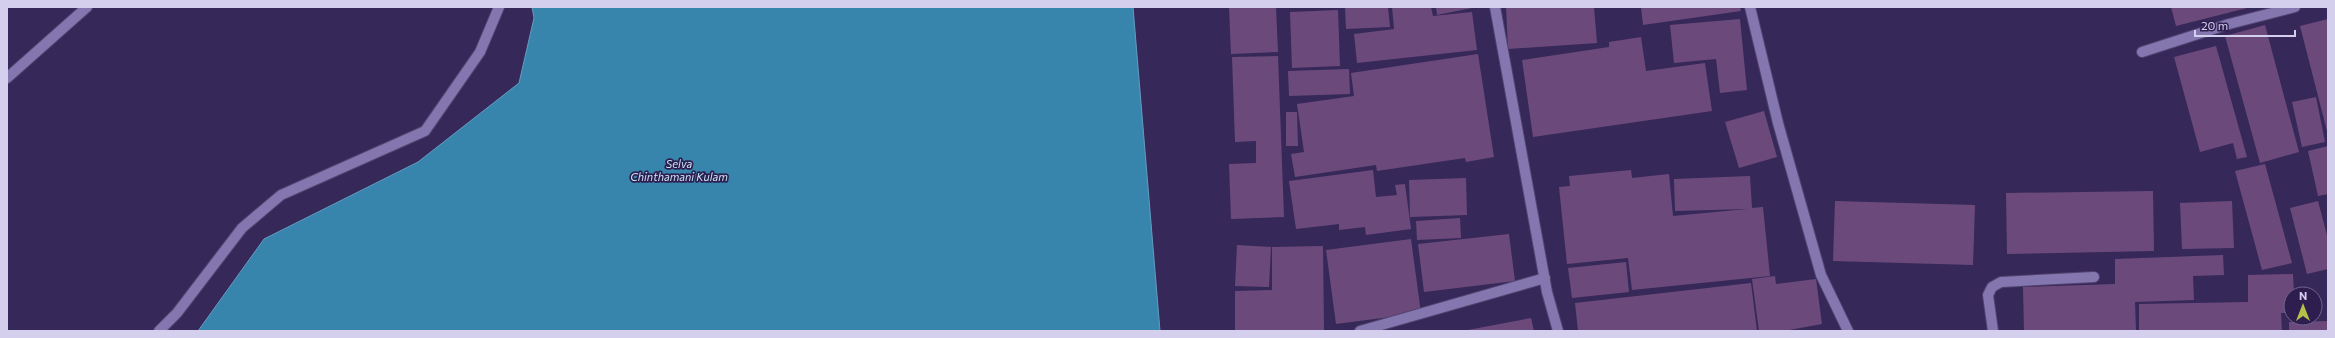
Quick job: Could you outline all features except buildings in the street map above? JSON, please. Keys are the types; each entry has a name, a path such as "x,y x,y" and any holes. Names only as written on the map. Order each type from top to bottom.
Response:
{"street":[{"path":"7,78 87,7"},
{"path":"159,331 177,313 242,228 280,195 425,131 480,52 499,7"},
{"path":"1495,7 1545,278 1558,331"},
{"path":"1750,7 1778,124 1821,275 1848,331"},
{"path":"2142,52 2229,24 2295,7"},
{"path":"1993,331 1988,294 1992,287 2001,282 2094,277"},
{"path":"1360,331 1545,278"}],"water":[{"name":"Selva Chinthamani Kulam","path":"532,7 1133,7 1160,331 198,331 264,239 418,162 519,83 534,18"}]}
